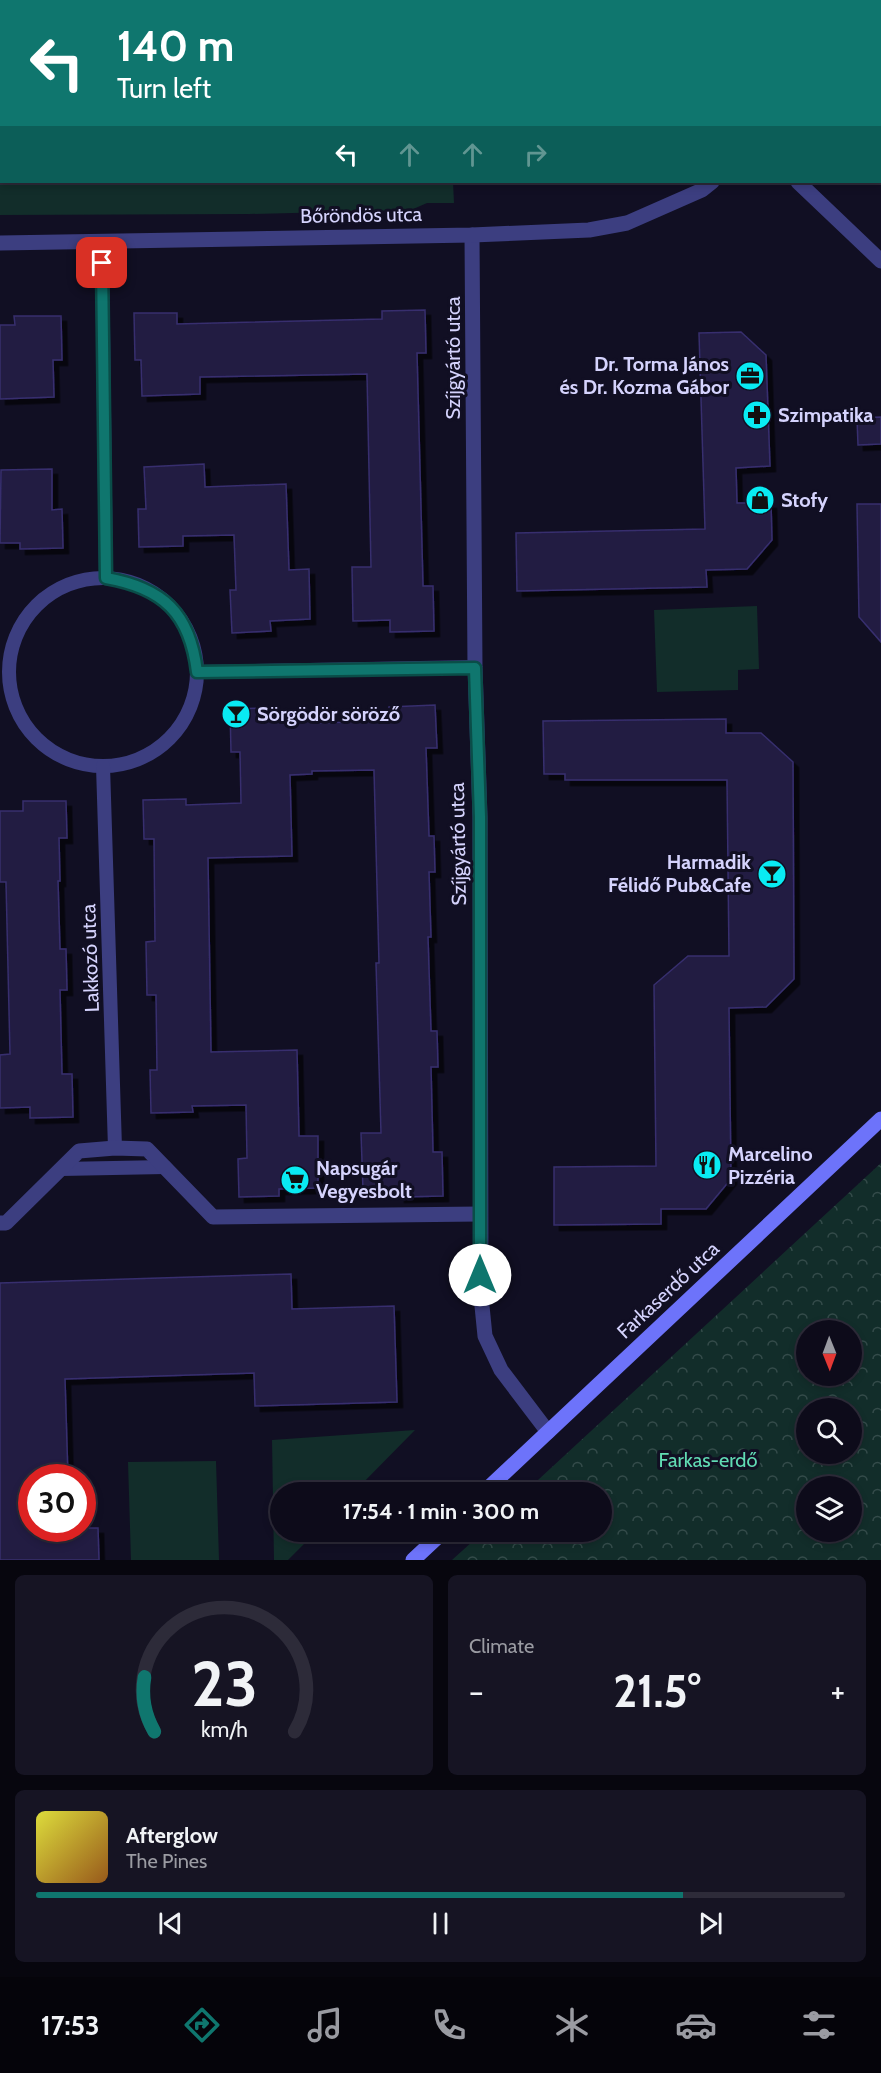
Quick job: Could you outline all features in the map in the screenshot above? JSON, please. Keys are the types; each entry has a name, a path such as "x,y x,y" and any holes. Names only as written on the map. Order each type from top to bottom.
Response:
{"street":[{"name":"Bőröndös utca","path":"0,243 472,235 589,230 627,223 702,190 711,183"},
{"path":"799,183 881,261"},
{"name":"Szíjgyártó utca","path":"472,235 475,668 480,817 481,1296 485,1336 501,1370 548,1432"},
{"name":"Farkaserdő utca","path":"495,1482 881,1119"},
{"path":"0,1223 6,1223 80,1151 115,1148 147,1149 213,1217 480,1214"},
{"path":"413,1560 432,1542"}],"lane":[{"path":"102,241 106,578"},
{"path":"106,578 132,583 155,594 173,609 187,630 194,651 197,672 194,696 185,719 171,737 151,754 130,763 103,766 76,763 51,751 33,736 20,717 4,669 22,624 37,605 56,590 82,580 106,578"},
{"path":"197,672 475,668"},
{"name":"Lakkozó utca","path":"103,766 115,1148"},
{"path":"61,1169 165,1167"}],"green space":[{"path":"0,183 453,183 454,203 427,203 411,210 249,214 0,215"},
{"path":"757,606 759,669 738,670 738,690 657,692 654,610"},
{"name":"Farkas-erdő","path":"881,1163 881,1560 452,1560 472,1542 612,1542 612,1482 536,1482"},
{"path":"415,1430 364,1482 273,1482 272,1440"},
{"path":"216,1461 219,1560 131,1560 128,1462"},
{"path":"274,1542 306,1542 288,1560 274,1560"}],"building":[{"path":"425,310 426,353 417,353 423,586 433,586 434,631 390,632 390,620 353,621 352,567 371,567 367,374 200,377 200,394 142,396 141,360 135,360 134,313 177,313 177,324 382,319 382,311"},
{"path":"14,316 61,316 62,360 53,360 54,397 0,399 0,325 15,325"},
{"path":"741,332 766,355 770,466 736,468 737,503 771,503 772,540 747,569 706,570 707,587 517,591 516,533 705,529 699,333"},
{"path":"881,417 881,444 858,445 857,418"},
{"path":"204,464 205,487 286,484 289,570 309,569 310,619 270,621 271,631 232,633 230,590 236,590 234,535 183,536 183,546 139,547 138,509 146,509 144,467"},
{"path":"52,469 52,510 62,509 63,548 20,549 20,543 0,543 1,470"},
{"path":"857,504 881,504 881,642 859,617"},
{"path":"435,705 437,748 426,748 429,836 434,836 435,872 429,872 431,937 428,937 431,1031 437,1031 438,1067 431,1067 433,1152 442,1152 443,1196 399,1197 399,1189 363,1190 361,1133 381,1133 374,770 312,771 312,774 290,775 292,856 208,858 211,1052 297,1050 299,1136 318,1136 318,1188 279,1189 279,1196 239,1197 238,1159 247,1158 246,1105 192,1106 193,1112 151,1113 150,1070 157,1070 156,995 147,995 146,942 155,941 154,839 144,839 143,800 186,799 186,805 241,803 240,752 231,752 230,709 268,708 268,716 310,714 314,723 356,722 356,717 389,716 389,707"},
{"path":"726,719 726,733 761,733 793,762 794,979 766,1007 729,1008 731,1179 706,1209 661,1209 661,1224 554,1225 554,1167 656,1166 654,985 688,956 729,956 727,780 565,780 565,774 544,774 543,721"},
{"path":"23,801 66,801 67,838 59,838 60,881 58,881 60,949 66,949 67,990 60,990 62,1074 72,1074 73,1117 30,1118 30,1107 0,1108 0,1055 10,1054 6,882 0,882 0,811 23,811"},
{"path":"291,1274 292,1309 394,1306 397,1402 255,1406 254,1373 65,1379 68,1464 18,1464 18,1542 96,1542 96,1528 98,1528 99,1560 0,1560 0,1283"}],"place":[{"name":"Dr. Torma János és Dr. Kozma Gábor","path":"750,376"},
{"name":"Szimpatika","path":"757,415"},
{"name":"Stofy","path":"760,500"},
{"name":"Sörgödör söröző","path":"236,714"},
{"name":"Harmadik Félidő Pub&Cafe","path":"772,874"},
{"name":"Marcelino Pizzéria","path":"707,1165"},
{"name":"Napsugár Vegyesbolt","path":"295,1180"}],"route":[{"path":"102,263 106,578 132,583 155,594 173,609 187,630 194,651 197,672 475,668 480,817 480,1275"}]}
